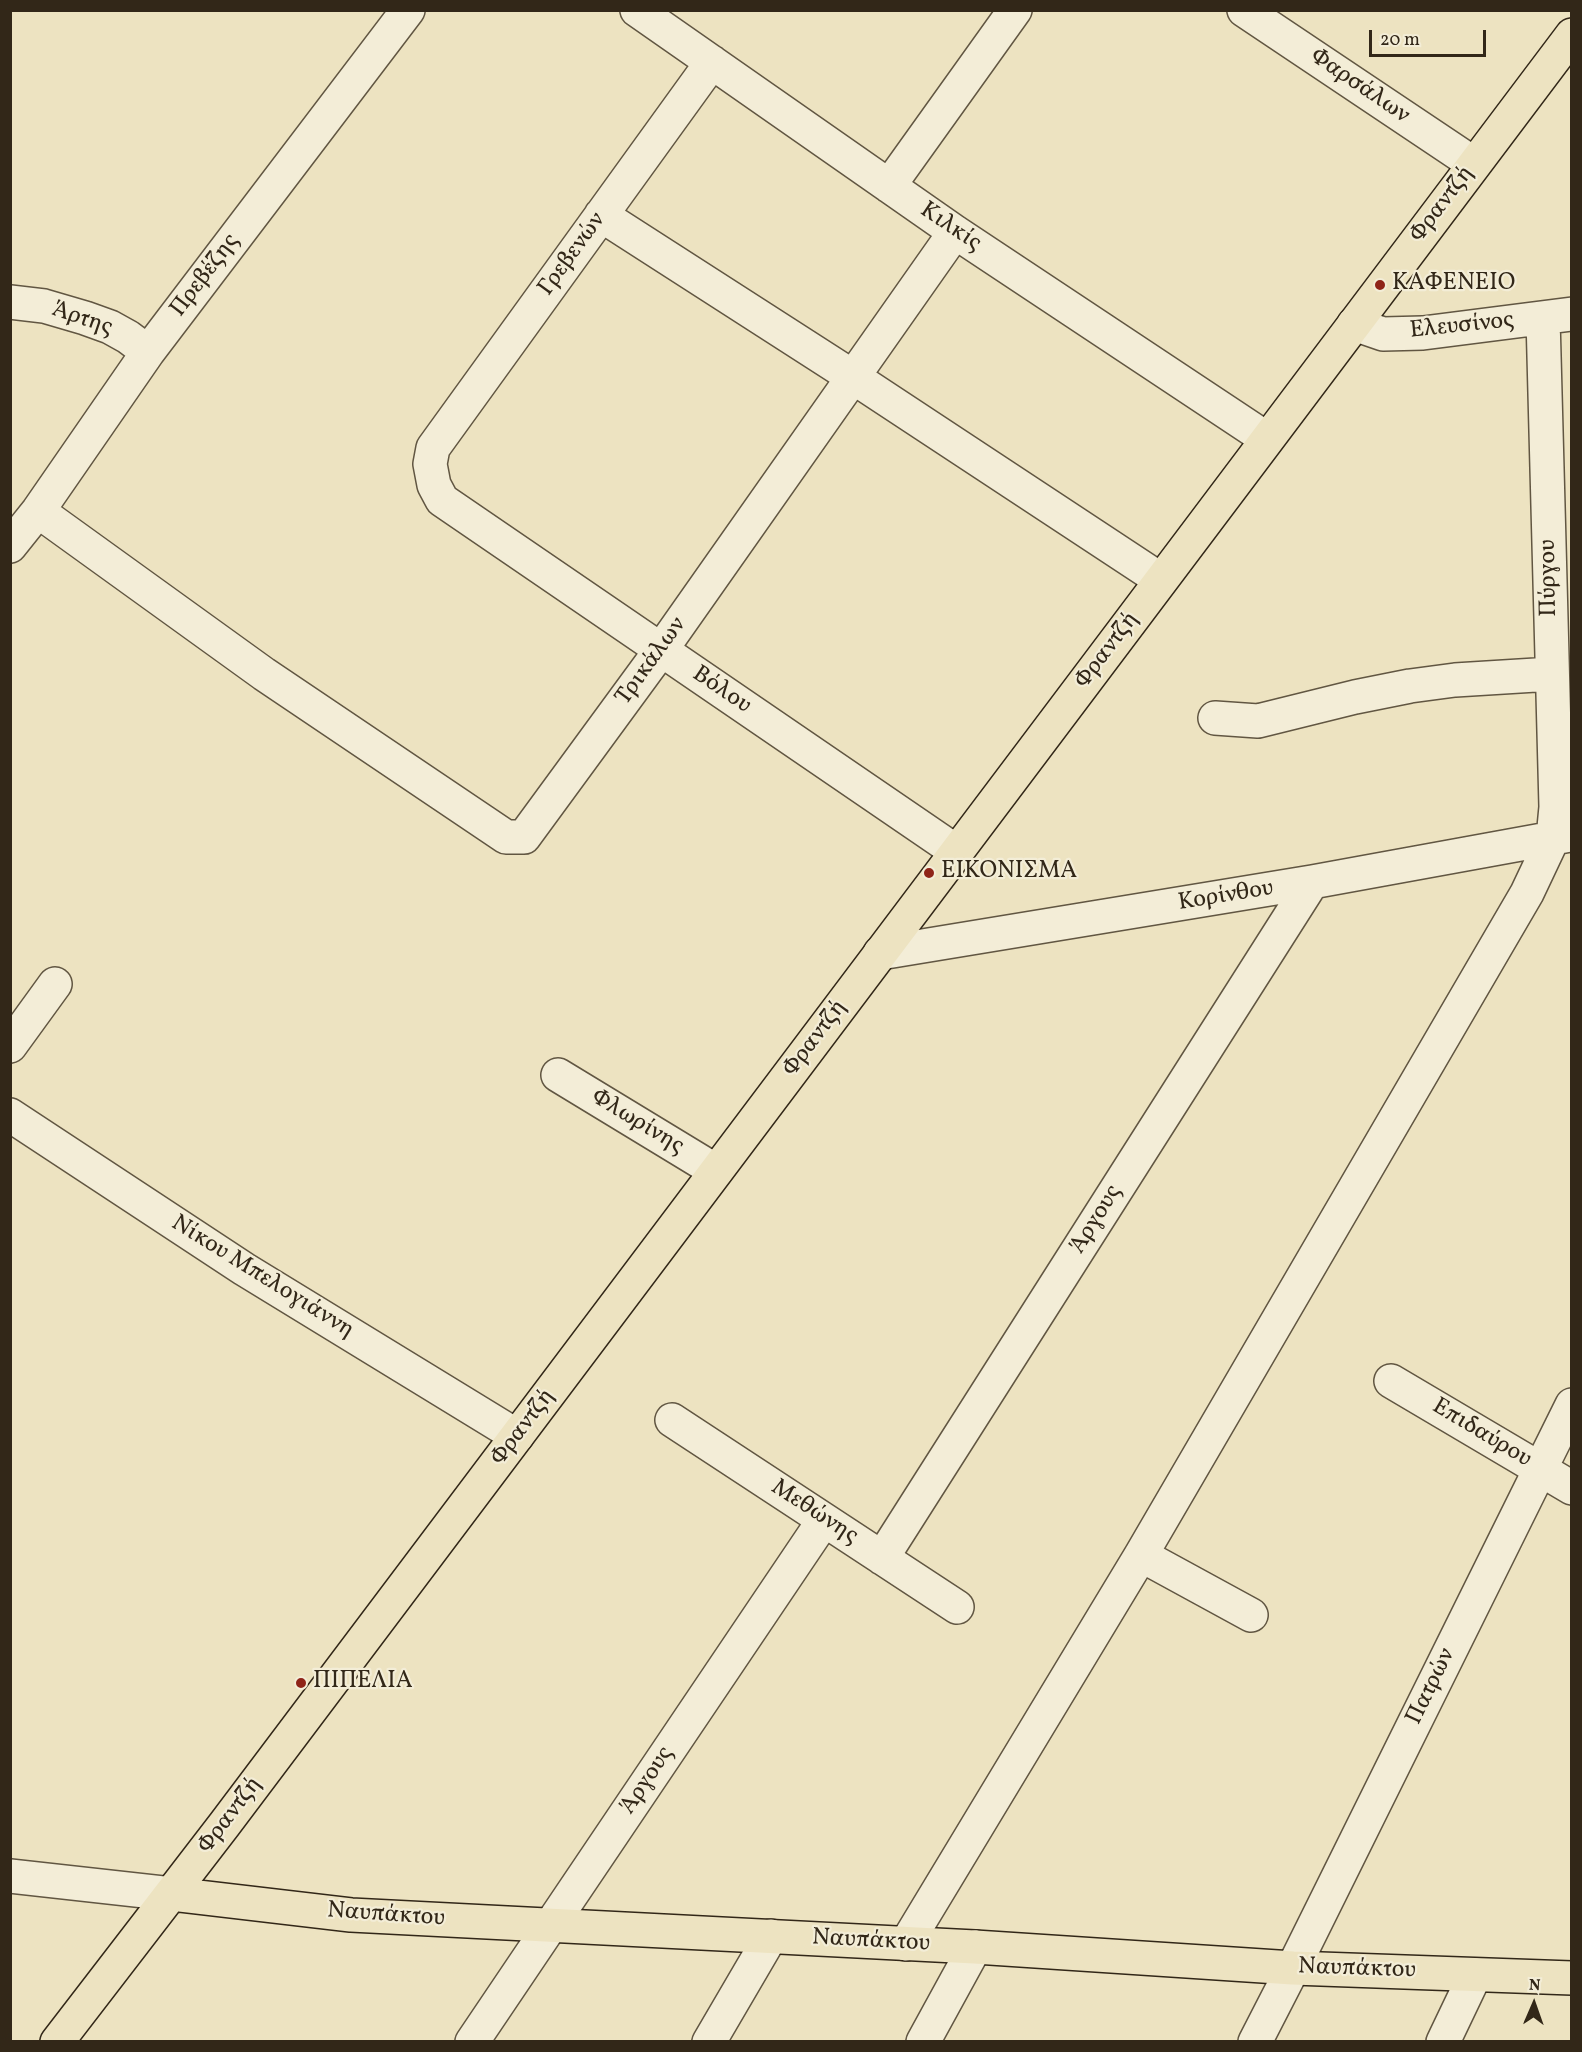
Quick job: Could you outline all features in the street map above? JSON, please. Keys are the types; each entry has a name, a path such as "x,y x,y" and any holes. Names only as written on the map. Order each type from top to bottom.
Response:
{"main road":[{"name":"Φραντζή","path":"57,2042 172,1894 1572,35"},
{"name":"Ναυπάκτου","path":"172,1894 351,1915 975,1947 1293,1968 1572,1978"}],"street":[{"name":"Πρεβέζης","path":"10,546 38,511 148,352 408,10"},
{"name":"Κιλκίς","path":"637,10 955,232 1267,439"},
{"path":"889,186 1015,10"},
{"name":"Φαρσάλων","path":"1244,10 1474,164"},
{"name":"Γρεβενών","path":"433,448 712,62"},
{"path":"602,215 1161,580"},
{"name":"Τρικάλων","path":"38,511 264,674 506,837 524,837 661,650 955,232"},
{"name":"Άρτης","path":"10,302 44,306 85,318 128,337 148,352"},
{"name":"Ελευσίνος","path":"1354,324 1383,334 1406,334 1557,316"},
{"name":"Πύργου","path":"1557,316 1552,674 1556,807 1562,837"},
{"name":"Βόλου","path":"433,448 430,464 434,485 442,500 957,852"},
{"path":"1215,718 1257,721 1410,686 1455,680 1552,674"},
{"path":"906,1944 1141,1556 1527,892 1562,837"},
{"name":"Κορίνθου","path":"880,953 1312,882 1562,837"},
{"name":"Άργους","path":"882,1558 1312,882"},
{"path":"10,1046 55,984"},
{"name":"Φλωρίνης","path":"558,1075 716,1171"},
{"name":"Νίκου Μπελογιάννη","path":"10,1115 244,1269 517,1436"},
{"name":"Επιδαύρου","path":"1391,1381 1572,1488"},
{"name":"Πατρών","path":"1255,2042 1572,1405"},
{"name":"Μεθώνης","path":"672,1420 957,1607"},
{"name":"Άργους","path":"472,2042 824,1520"},
{"path":"1141,1556 1251,1615"},
{"path":"10,1876 172,1894"},
{"path":"709,2042 771,1936"},
{"path":"923,2042 975,1947"},
{"path":"1443,2042 1474,1975"}],"place":[{"name":"ΚΑΦΕΝΕΙΟ","path":"1380,285"},
{"name":"ΕΙΚΟΝΙΣΜΑ","path":"929,873"},
{"name":"ΠΙΠΕΛΙΑ","path":"301,1683"}]}
